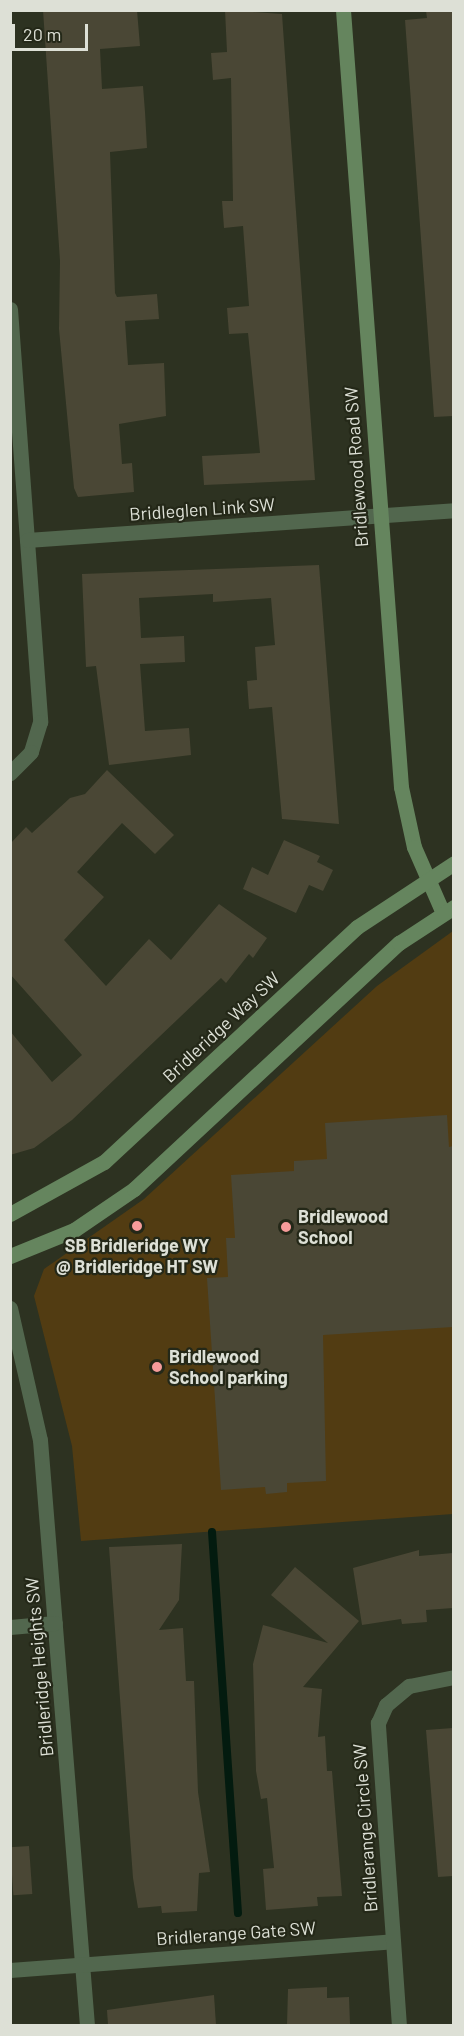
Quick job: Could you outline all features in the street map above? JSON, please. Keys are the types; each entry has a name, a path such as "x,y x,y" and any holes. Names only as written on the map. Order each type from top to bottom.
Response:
{"street":[{"name":"Bridlewood Road SW","path":"343,10 401,788 425,877 448,910"},
{"path":"10,309 40,722 31,753 10,774"},
{"name":"Bridleglen Link SW","path":"27,540 453,510"},
{"name":"Bridleridge Way SW","path":"10,1214 104,1162 357,927 425,877 453,862"},
{"path":"10,1256 74,1230 134,1189 399,943 448,910"},
{"name":"Bridleridge Heights SW","path":"10,1308 40,1440 87,2025"},
{"path":"10,1627 56,1623"},
{"name":"Bridlerange Circle SW","path":"399,2025 378,1723 386,1705 409,1686 453,1677"},
{"name":"Bridlerange Gate SW","path":"10,1970 393,1941"}],"shaded area":[{"name":"Bridlewood School","path":"453,931 453,1514 81,1541 72,1446 34,1296 44,1269 144,1199 377,986"}],"building":[{"path":"43,10 137,10 140,46 100,49 102,89 143,86 145,112 147,148 110,152 115,293 117,297 157,294 159,319 125,321 128,365 164,363 166,416 119,424 122,464 132,463 134,492 78,497 74,488 59,329 60,261"},
{"path":"225,10 282,14 315,480 204,485 202,456 260,453 248,333 229,334 227,308 249,306 243,226 224,228 222,201 233,201 231,78 213,80 211,53 227,52"},
{"path":"453,10 453,416 434,417 405,20 427,18 426,11"},
{"path":"319,565 339,824 282,819 272,707 249,709 247,681 257,680 255,647 275,645 271,598 213,602 213,594 139,598 141,638 184,636 185,662 140,664 145,731 189,728 191,755 109,765 96,666 86,667 82,574"},
{"path":"107,770 174,835 155,854 122,823 77,872 104,897 64,940 106,986 149,939 171,960 219,904 267,938 253,958 249,954 226,983 221,978 72,1120 34,1148 10,1155 10,1031 52,1082 82,1055 10,974 10,844 26,827 32,833 70,798 85,794"},
{"path":"284,840 320,856 317,862 333,870 323,891 309,885 296,913 243,889 252,867 268,875"},
{"path":"447,1115 449,1147 453,1146 453,1327 323,1335 326,1481 287,1483 287,1492 266,1494 265,1487 221,1490 207,1278 228,1277 226,1238 235,1238 231,1175 294,1171 294,1161 327,1159 325,1123"},
{"path":"182,1544 179,1600 159,1630 183,1628 186,1681 194,1681 198,1792 210,1872 199,1873 197,1911 162,1913 161,1906 138,1908 133,1878 109,1547"},
{"path":"419,1550 419,1556 453,1553 453,1608 426,1610 427,1622 402,1624 401,1619 362,1625 353,1568"},
{"path":"295,1567 359,1621 303,1687 322,1689 318,1737 325,1736 327,1771 332,1771 342,1896 317,1897 318,1906 266,1910 263,1869 274,1868 267,1798 261,1799 256,1771 253,1664 263,1625 328,1643 271,1595"},
{"path":"453,1728 453,1876 438,1877 426,1730"},
{"path":"29,1846 32,1894 13,1895 10,1847"},
{"path":"327,1987 327,1998 349,1997 350,2024 287,2025 288,1989"},
{"path":"214,1995 216,2025 108,2025 107,2010"}],"waterway":[{"path":"212,1532 238,1913"}],"place":[{"name":"SB Bridleridge WY @ Bridleridge HT SW","path":"137,1226"},
{"name":"Bridlewood School","path":"286,1227"},
{"name":"Bridlewood School parking","path":"157,1367"}]}
